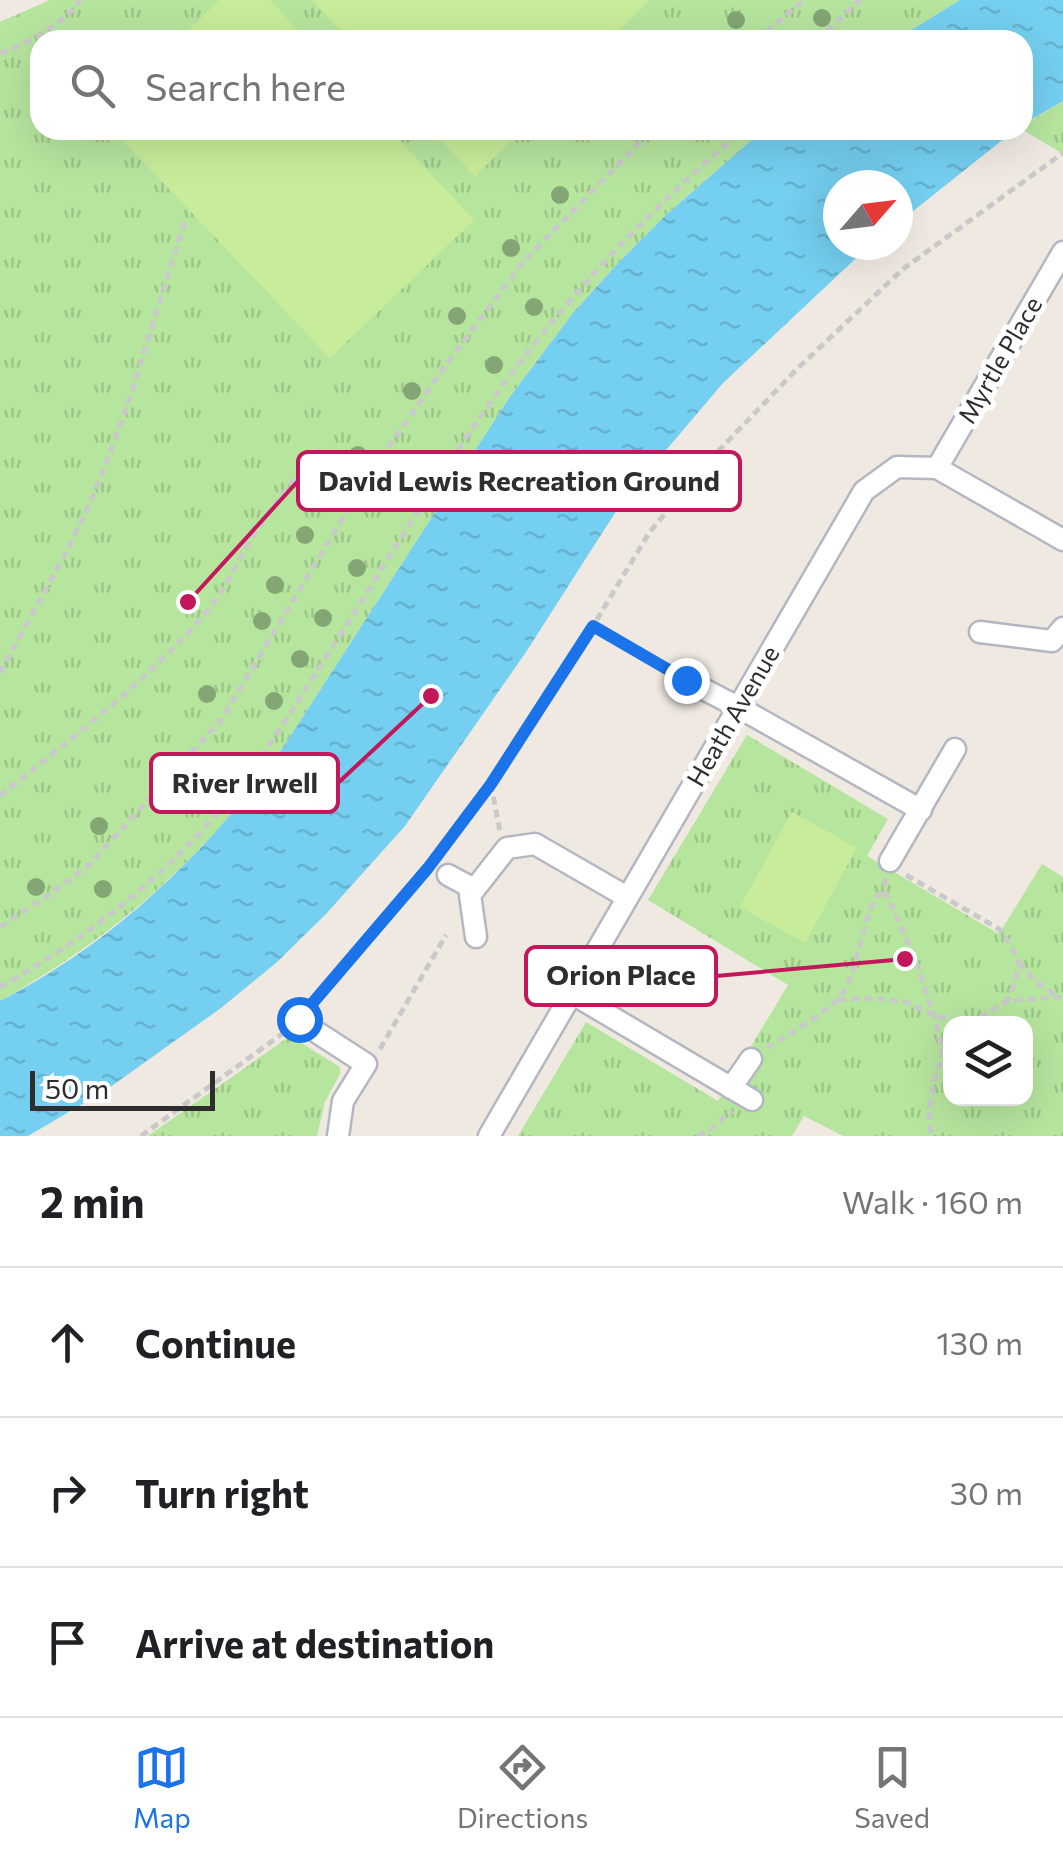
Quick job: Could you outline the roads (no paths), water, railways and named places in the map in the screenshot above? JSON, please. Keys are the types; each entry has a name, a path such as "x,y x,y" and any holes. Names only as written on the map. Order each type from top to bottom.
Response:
{"street":[{"name":"Myrtle Place","path":"937,468 1063,252"},
{"name":"Heath Avenue","path":"489,1136 864,491 897,467 937,468"},
{"path":"937,468 1063,540"},
{"path":"980,632 1059,640"},
{"path":"686,680 921,810"},
{"path":"889,862 956,748"},
{"path":"476,938 470,894 507,848 535,844 628,897"},
{"path":"448,874 474,889"},
{"path":"571,993 743,1094 751,1059"},
{"path":"318,1033 366,1064 343,1101 338,1136"}],"water":[{"path":"960,0 1063,0 1063,101 1033,118 1033,30 911,30"},
{"path":"752,140 1002,140 913,211 913,170 823,170 823,260 854,260 723,383 622,502 526,652 405,826 326,914 276,963 221,1008 106,1090 28,1136 0,1136 0,1001 82,952 120,923 223,824 282,749 509,398 573,313 619,262"}],"place":[{"name":"David Lewis Recreation Ground","path":"188,602"},
{"name":"River Irwell","path":"431,696"},
{"name":"Orion Place","path":"905,959"}]}
